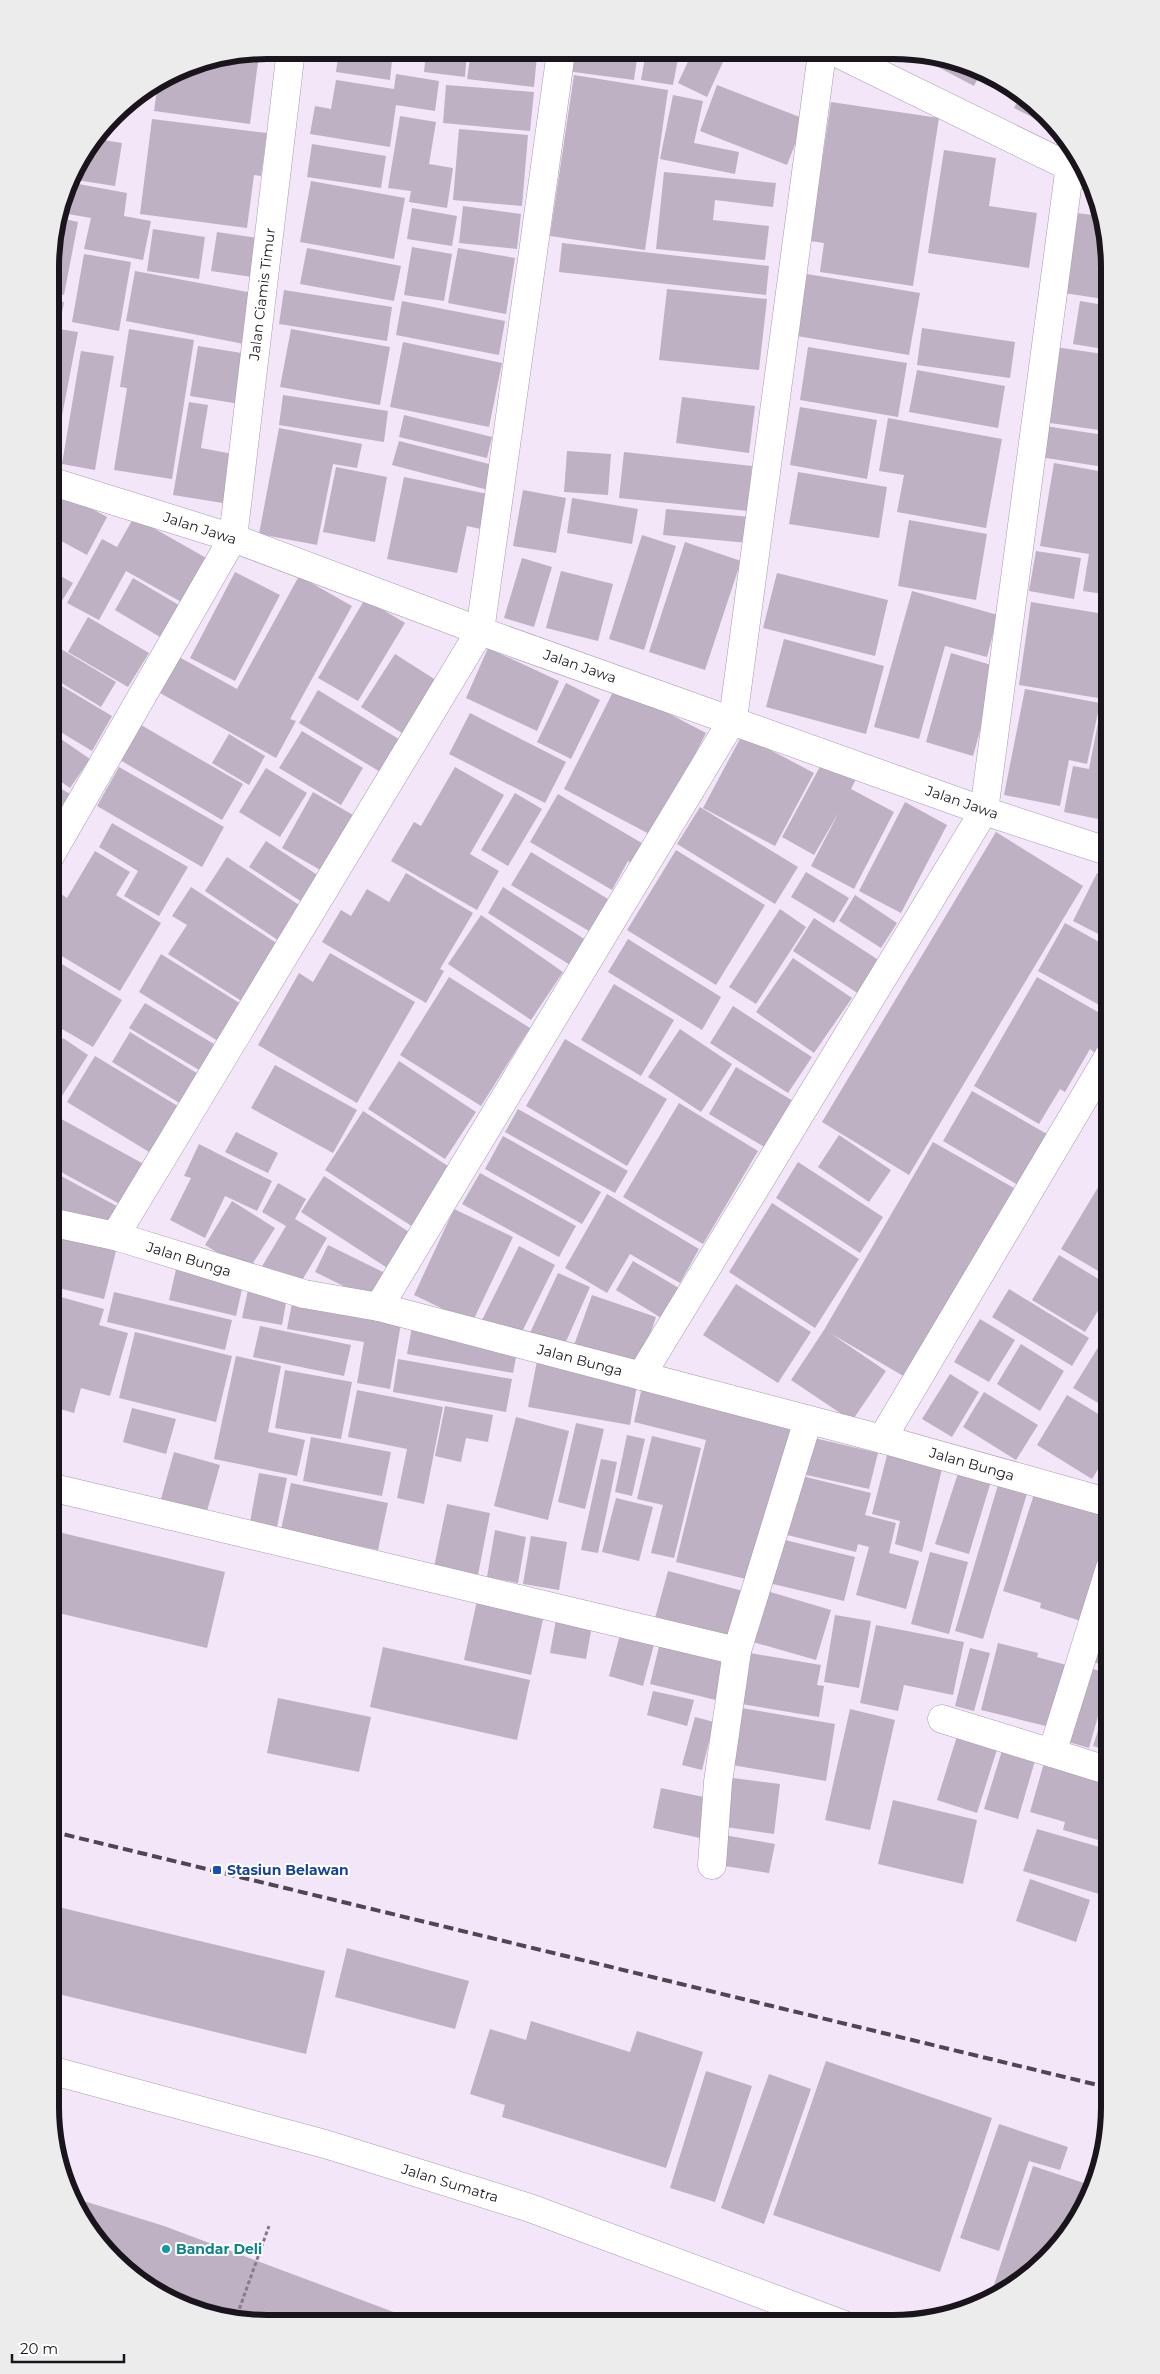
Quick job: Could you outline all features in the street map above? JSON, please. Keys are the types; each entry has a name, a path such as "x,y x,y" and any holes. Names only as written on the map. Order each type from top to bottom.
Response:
{"main road":[{"name":"Jalan Ciamis Timur","path":"234,538 290,59"},
{"path":"115,1236 480,631 560,59"},
{"path":"379,1307 732,720 821,59"},
{"path":"849,59 1076,169"},
{"path":"641,1376 984,811 1079,173"},
{"name":"Jalan Jawa","path":"59,484 234,538 480,631 984,811 1101,849"},
{"path":"59,840 234,538"},
{"path":"882,1439 1101,1069"},
{"name":"Jalan Bunga","path":"59,1224 115,1236 304,1294 379,1307 882,1439 1101,1500"},
{"path":"712,1865 718,1782 737,1651 808,1420"},
{"path":"59,1489 737,1651"},
{"path":"1052,1753 1101,1597"},
{"path":"942,1719 1101,1768"},
{"name":"Jalan Sumatra","path":"59,2072 325,2144 530,2208 818,2315"}],"path":[{"path":"238,2313 269,2226"}],"building":[{"path":"338,59 392,59 390,80 336,72"},
{"path":"425,59 466,59 465,77 424,72"},
{"path":"470,59 537,59 534,87 467,79"},
{"path":"568,59 637,59 634,80 566,71"},
{"path":"645,59 678,59 673,85 641,80"},
{"path":"689,59 724,59 707,97 678,83"},
{"path":"245,60 258,62 250,124 154,111 157,91 175,80 213,66"},
{"path":"937,64 947,66 978,77 974,86 936,66"},
{"path":"396,74 439,81 435,111 396,105 390,147 310,134 315,106 331,109 336,80 394,89"},
{"path":"574,75 668,90 645,250 550,236"},
{"path":"987,81 1008,93 1007,94 986,83"},
{"path":"446,85 534,92 530,131 443,123"},
{"path":"717,85 805,119 787,165 700,131"},
{"path":"673,95 703,101 694,143 739,152 735,174 660,159"},
{"path":"1018,100 1039,119 1038,120 1014,108"},
{"path":"831,102 939,118 913,286 820,272 824,243 810,241"},
{"path":"400,116 436,122 429,164 453,168 447,208 409,202 411,191 388,188"},
{"path":"152,119 267,133 261,176 254,175 247,228 140,214"},
{"path":"459,129 528,135 522,206 453,200"},
{"path":"102,140 122,143 115,186 78,180"},
{"path":"312,144 386,156 381,188 307,177"},
{"path":"944,150 996,158 989,206 1037,213 1029,268 928,253"},
{"path":"664,172 776,183 773,207 715,200 713,220 769,226 765,260 656,249"},
{"path":"311,181 405,198 394,259 300,242"},
{"path":"76,184 127,193 124,216 151,221 143,260 84,249 91,218 68,214 70,199"},
{"path":"463,206 521,214 517,249 459,243"},
{"path":"412,208 457,216 452,246 407,239"},
{"path":"1076,213 1094,215 1101,254 1101,299 1064,293"},
{"path":"65,219 78,222 64,295 59,294 59,254"},
{"path":"153,229 205,237 199,279 147,271"},
{"path":"217,232 258,238 252,277 211,271"},
{"path":"562,243 769,266 766,295 559,272"},
{"path":"412,247 452,254 444,301 404,295"},
{"path":"307,248 401,266 394,301 300,284"},
{"path":"458,248 515,258 506,314 448,303"},
{"path":"84,254 131,262 119,331 72,322"},
{"path":"135,271 253,293 244,344 126,321"},
{"path":"807,274 920,293 909,355 797,336"},
{"path":"667,289 767,299 759,370 659,360"},
{"path":"284,290 392,307 387,341 279,324"},
{"path":"59,301 64,302 59,329"},
{"path":"402,301 505,321 499,355 396,335"},
{"path":"1080,301 1101,304 1101,349 1073,344"},
{"path":"922,328 1015,342 1010,378 917,365"},
{"path":"59,329 78,332 59,432"},
{"path":"129,329 194,340 172,479 114,470 127,388 120,387"},
{"path":"291,329 390,347 380,405 280,387"},
{"path":"403,342 502,363 489,427 390,407"},
{"path":"198,346 248,354 240,404 190,396"},
{"path":"808,347 907,363 898,417 800,400"},
{"path":"1055,347 1101,354 1101,416 1099,430 1043,422"},
{"path":"81,351 114,356 95,470 62,464"},
{"path":"917,370 1005,386 998,428 909,412"},
{"path":"283,395 388,411 384,442 279,425"},
{"path":"682,397 755,406 749,453 676,443"},
{"path":"189,402 208,405 201,448 238,455 229,504 173,495"},
{"path":"800,407 877,420 867,479 790,465"},
{"path":"404,415 492,437 487,458 399,437"},
{"path":"888,418 1002,439 986,528 897,512 904,475 879,471"},
{"path":"1045,426 1101,435 1101,467 1040,457"},
{"path":"279,428 362,444 357,468 333,464 317,545 259,534"},
{"path":"399,441 497,466 492,491 392,465"},
{"path":"567,451 611,454 608,495 564,492"},
{"path":"624,452 752,466 748,511 619,498"},
{"path":"1054,463 1101,471 1101,594 1083,591 1089,554 1040,546"},
{"path":"336,467 387,477 375,542 323,532"},
{"path":"798,472 887,487 879,538 789,524"},
{"path":"404,477 493,495 485,530 467,526 457,573 387,559"},
{"path":"523,490 566,498 556,553 513,546"},
{"path":"59,491 107,517 87,555 59,540"},
{"path":"572,498 638,509 632,544 567,533"},
{"path":"666,509 750,517 748,543 663,535"},
{"path":"134,517 208,559 183,603 126,571 99,620 67,603 102,539 117,547"},
{"path":"909,520 987,534 976,600 898,586"},
{"path":"642,535 676,546 644,650 609,639"},
{"path":"685,542 741,561 705,670 649,652"},
{"path":"1036,551 1081,558 1074,599 1029,591"},
{"path":"522,558 552,567 534,627 504,618"},
{"path":"561,571 613,584 598,641 546,628"},
{"path":"235,572 280,595 235,681 190,658"},
{"path":"777,573 888,600 875,656 763,628"},
{"path":"59,575 73,583 59,606"},
{"path":"299,576 352,606 290,719 296,721 276,758 160,693 179,657 237,689"},
{"path":"133,578 184,608 165,640 115,610"},
{"path":"912,591 998,615 987,657 945,646 919,739 874,727"},
{"path":"365,599 405,623 358,701 318,678"},
{"path":"1031,602 1101,614 1101,699 1019,685"},
{"path":"88,617 149,653 128,687 68,652"},
{"path":"784,639 884,666 866,734 766,707"},
{"path":"59,648 116,682 101,707 59,681"},
{"path":"488,648 559,681 537,731 466,698"},
{"path":"951,653 998,667 973,756 926,742"},
{"path":"395,654 439,682 405,735 361,707"},
{"path":"566,683 600,700 571,759 537,742"},
{"path":"59,684 112,716 92,751 59,731"},
{"path":"616,686 706,733 653,836 564,789"},
{"path":"1025,689 1100,703 1087,764 1069,760 1060,806 1004,795"},
{"path":"318,690 402,741 382,773 299,723"},
{"path":"1101,707 1101,804 1098,819 1064,812 1073,766 1089,769"},
{"path":"470,713 566,762 545,803 449,754"},
{"path":"141,725 243,784 222,820 120,760"},
{"path":"302,731 363,768 341,805 279,768"},
{"path":"229,734 265,756 249,785 212,763"},
{"path":"742,735 814,773 775,846 703,808"},
{"path":"59,738 90,759 70,788 59,780"},
{"path":"823,761 856,779 851,789 894,812 854,889 811,866 839,812 814,855 782,837"},
{"path":"119,767 224,827 202,867 97,806"},
{"path":"455,767 504,795 470,854 499,871 477,910 391,861 414,822 421,826"},
{"path":"266,768 307,793 280,837 239,812"},
{"path":"59,787 70,794 59,811"},
{"path":"313,792 360,819 329,875 282,848"},
{"path":"515,793 542,809 508,866 481,850"},
{"path":"558,794 647,846 636,866 628,861 612,890 530,842"},
{"path":"905,802 947,825 901,913 859,891"},
{"path":"700,807 798,867 775,904 677,844"},
{"path":"112,823 188,867 159,916 124,896 138,871 99,847"},
{"path":"996,832 1083,886 909,1175 822,1122"},
{"path":"266,841 328,882 311,908 249,867"},
{"path":"676,850 765,905 716,985 627,930"},
{"path":"95,851 130,872 116,895 161,923 120,991 59,954 59,893 67,898"},
{"path":"531,852 608,899 589,931 511,885"},
{"path":"227,857 308,911 285,945 205,891"},
{"path":"806,872 849,898 834,923 791,897"},
{"path":"406,873 473,913 440,969 444,971 426,1003 322,942 341,910 351,916 367,889 389,902"},
{"path":"1097,873 1101,875 1101,935 1073,921"},
{"path":"191,887 287,950 243,1002 168,954 187,925 172,916"},
{"path":"503,887 586,940 570,965 488,913"},
{"path":"855,895 897,923 881,948 839,921"},
{"path":"780,909 806,927 756,1004 729,987"},
{"path":"481,915 563,972 531,1020 448,964"},
{"path":"814,918 880,961 859,994 793,951"},
{"path":"1065,923 1101,943 1101,1006 1038,971"},
{"path":"628,939 721,997 702,1030 608,972"},
{"path":"330,953 415,1002 357,1103 258,1045 299,973 313,982"},
{"path":"161,954 249,1009 226,1046 139,992"},
{"path":"793,958 852,998 814,1053 756,1012"},
{"path":"59,962 122,1000 93,1047 59,1027"},
{"path":"449,977 530,1028 481,1106 400,1055"},
{"path":"1037,977 1101,1014 1101,1043 1095,1053 1090,1049 1065,1092 1060,1089 1039,1124 974,1086"},
{"path":"614,984 674,1020 641,1076 581,1040"},
{"path":"145,1003 224,1050 209,1076 129,1028"},
{"path":"733,1006 812,1057 788,1093 710,1043"},
{"path":"680,1029 732,1064 701,1112 648,1077"},
{"path":"130,1032 208,1080 191,1110 112,1062"},
{"path":"63,1038 88,1055 59,1101 59,1044"},
{"path":"565,1039 667,1099 627,1166 526,1106"},
{"path":"95,1056 181,1108 154,1155 67,1102"},
{"path":"399,1061 476,1112 445,1159 368,1109"},
{"path":"275,1065 357,1110 333,1153 251,1108"},
{"path":"736,1067 800,1105 773,1152 709,1114"},
{"path":"972,1091 1047,1134 1018,1185 943,1141"},
{"path":"679,1103 758,1151 703,1244 623,1197"},
{"path":"518,1109 628,1171 615,1193 505,1132"},
{"path":"363,1111 451,1168 413,1227 325,1170"},
{"path":"59,1118 151,1168 129,1209 59,1171"},
{"path":"236,1132 278,1153 268,1173 225,1152"},
{"path":"839,1135 891,1170 869,1202 818,1167"},
{"path":"503,1136 601,1192 582,1224 485,1169"},
{"path":"933,1142 1014,1188 905,1377 830,1333 886,1371 852,1421 791,1380 824,1330"},
{"path":"199,1144 272,1181 257,1211 225,1196 205,1238 170,1220 191,1178 184,1176"},
{"path":"798,1162 883,1217 860,1253 776,1198"},
{"path":"480,1173 576,1226 559,1257 462,1204"},
{"path":"59,1175 124,1210 111,1233 59,1219"},
{"path":"324,1176 415,1236 392,1271 301,1212"},
{"path":"278,1183 306,1199 295,1219 327,1238 297,1289 261,1268 286,1226 262,1212"},
{"path":"1100,1184 1101,1185 1101,1273 1061,1249"},
{"path":"607,1194 699,1249 680,1283 630,1254 607,1293 565,1268"},
{"path":"232,1201 275,1228 248,1271 205,1245"},
{"path":"772,1203 859,1259 815,1328 729,1272"},
{"path":"454,1209 513,1237 472,1323 414,1295"},
{"path":"59,1232 117,1247 104,1299 59,1288"},
{"path":"328,1245 385,1273 372,1300 315,1272"},
{"path":"519,1246 555,1265 518,1340 481,1322"},
{"path":"1059,1255 1101,1281 1101,1306 1085,1332 1032,1300"},
{"path":"633,1261 684,1291 666,1321 616,1290"},
{"path":"177,1265 244,1280 236,1316 169,1300"},
{"path":"558,1273 590,1287 561,1353 528,1337"},
{"path":"736,1284 811,1332 778,1383 703,1335"},
{"path":"1009,1289 1089,1338 1072,1366 992,1317"},
{"path":"248,1290 287,1297 282,1325 242,1318"},
{"path":"114,1292 232,1320 225,1350 107,1322"},
{"path":"592,1295 656,1317 638,1371 573,1348"},
{"path":"59,1296 104,1309 99,1325 128,1333 110,1396 81,1388 74,1413 59,1409"},
{"path":"293,1298 402,1317 390,1389 357,1383 364,1342 287,1329"},
{"path":"980,1319 1015,1340 989,1382 954,1362"},
{"path":"260,1326 351,1345 344,1376 253,1357"},
{"path":"412,1327 518,1347 513,1373 407,1354"},
{"path":"135,1332 232,1356 216,1422 119,1398"},
{"path":"1101,1343 1101,1405 1073,1388"},
{"path":"1021,1344 1064,1371 1040,1411 997,1384"},
{"path":"236,1356 281,1366 268,1432 305,1440 297,1476 214,1459"},
{"path":"398,1359 512,1379 506,1412 393,1392"},
{"path":"537,1361 638,1379 630,1425 528,1407"},
{"path":"285,1370 352,1382 341,1439 275,1428"},
{"path":"950,1374 979,1392 952,1437 922,1419"},
{"path":"643,1383 794,1420 754,1581 676,1562 706,1440 634,1422"},
{"path":"357,1390 443,1407 424,1504 397,1498 407,1449 348,1437"},
{"path":"984,1392 1038,1425 1016,1460 963,1427"},
{"path":"1067,1395 1101,1416 1101,1464 1092,1479 1037,1445"},
{"path":"445,1406 493,1415 488,1442 466,1438 461,1462 435,1456"},
{"path":"132,1408 176,1419 166,1454 123,1442"},
{"path":"516,1417 569,1431 548,1520 494,1506"},
{"path":"576,1423 604,1429 585,1509 558,1502"},
{"path":"627,1435 645,1439 632,1496 615,1492"},
{"path":"652,1436 701,1448 674,1558 651,1553 663,1505 637,1499"},
{"path":"311,1437 391,1452 382,1496 303,1481"},
{"path":"810,1437 878,1453 869,1489 802,1474"},
{"path":"174,1452 220,1465 207,1511 161,1499"},
{"path":"887,1455 942,1469 922,1552 895,1544 900,1521 872,1514"},
{"path":"601,1459 617,1462 598,1553 581,1550"},
{"path":"960,1467 992,1478 969,1554 935,1544"},
{"path":"259,1473 287,1478 277,1527 250,1522"},
{"path":"798,1475 871,1493 865,1515 896,1523 889,1553 919,1561 906,1609 856,1595 869,1547 858,1544 856,1552 783,1534"},
{"path":"1000,1478 1029,1487 983,1639 955,1631"},
{"path":"291,1483 388,1503 378,1550 281,1530"},
{"path":"1036,1488 1101,1505 1101,1558 1081,1621 1040,1608 1041,1603 1003,1591"},
{"path":"616,1498 653,1507 639,1561 602,1552"},
{"path":"447,1504 490,1513 478,1575 434,1567"},
{"path":"495,1530 526,1537 518,1583 487,1577"},
{"path":"59,1532 225,1572 207,1648 59,1613"},
{"path":"531,1536 567,1542 559,1590 523,1584"},
{"path":"781,1539 855,1557 844,1601 769,1583"},
{"path":"930,1552 968,1562 949,1634 911,1624"},
{"path":"668,1571 743,1591 729,1642 654,1622"},
{"path":"767,1591 831,1610 816,1660 753,1642"},
{"path":"478,1596 545,1610 531,1675 464,1660"},
{"path":"557,1614 593,1620 586,1659 550,1653"},
{"path":"835,1615 871,1621 859,1688 824,1682"},
{"path":"1097,1623 1101,1624 1101,1664 1086,1660"},
{"path":"876,1625 964,1642 953,1695 904,1685 898,1711 860,1703"},
{"path":"622,1627 656,1637 643,1686 609,1676"},
{"path":"661,1638 731,1655 720,1701 650,1684"},
{"path":"998,1643 1038,1653 1037,1657 1070,1666 1054,1728 981,1710"},
{"path":"383,1647 530,1680 517,1740 370,1707"},
{"path":"970,1648 990,1653 974,1711 955,1706"},
{"path":"744,1652 821,1665 817,1685 824,1686 819,1717 735,1703"},
{"path":"1083,1666 1101,1671 1101,1706 1089,1748 1061,1740"},
{"path":"653,1691 694,1700 687,1726 647,1715"},
{"path":"278,1698 371,1717 359,1772 267,1753"},
{"path":"736,1707 835,1724 826,1781 726,1764"},
{"path":"850,1709 895,1720 870,1830 825,1820"},
{"path":"695,1717 714,1722 702,1770 682,1765"},
{"path":"1101,1721 1101,1748 1093,1746"},
{"path":"959,1730 999,1743 977,1813 937,1800"},
{"path":"1004,1744 1037,1754 1018,1819 984,1809"},
{"path":"1046,1756 1101,1771 1101,1841 1063,1830 1065,1822 1030,1812"},
{"path":"725,1777 780,1784 774,1834 718,1826"},
{"path":"661,1788 713,1799 705,1839 653,1828"},
{"path":"893,1800 977,1820 963,1884 878,1864"},
{"path":"1037,1829 1101,1847 1101,1886 1099,1894 1023,1871"},
{"path":"724,1835 775,1844 769,1873 719,1865"},
{"path":"1030,1879 1090,1900 1076,1942 1016,1921"},
{"path":"59,1907 325,1971 306,2054 59,1994"},
{"path":"347,1948 469,1981 455,2029 335,1997"},
{"path":"531,2021 630,2052 637,2031 703,2052 666,2168 502,2117 505,2105 470,2094 490,2029 526,2040"},
{"path":"826,2061 992,2118 940,2272 773,2215"},
{"path":"706,2071 752,2086 715,2202 670,2188"},
{"path":"769,2074 811,2089 764,2224 721,2208"},
{"path":"999,2124 1068,2147 1060,2170 1029,2161 999,2251 960,2238"},
{"path":"1033,2166 1086,2184 1066,2223 1050,2244 1020,2272 992,2290"},
{"name":"Bandar Deli","path":"81,2200 164,2226 402,2315 254,2315 200,2304 175,2294 151,2280 130,2264 102,2234"}],"railway":[{"path":"59,1833 1101,2086"}],"place":[{"name":"Stasiun Belawan","path":"217,1870"},
{"name":"Bandar Deli","path":"166,2249"}]}
